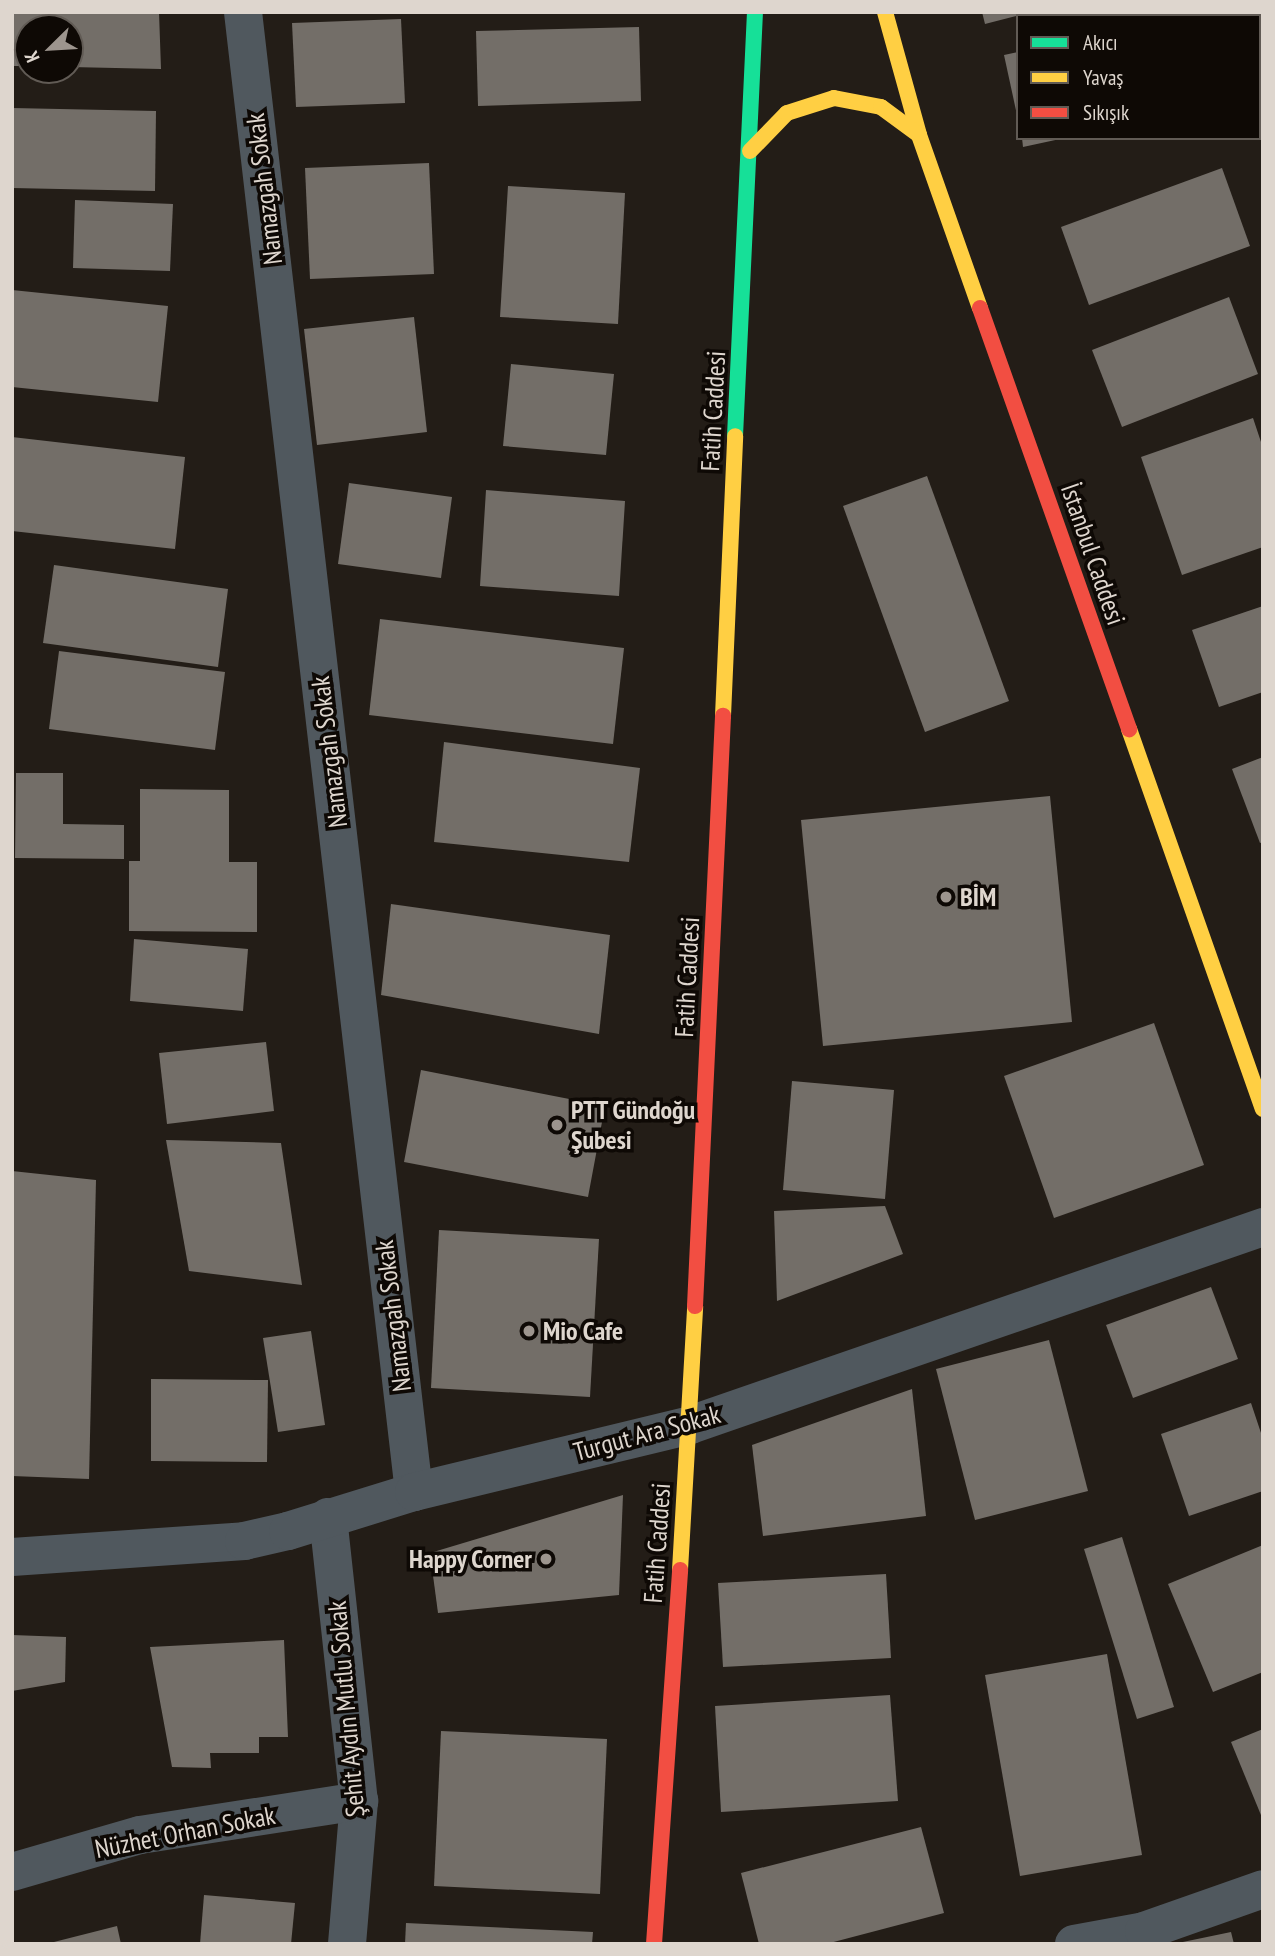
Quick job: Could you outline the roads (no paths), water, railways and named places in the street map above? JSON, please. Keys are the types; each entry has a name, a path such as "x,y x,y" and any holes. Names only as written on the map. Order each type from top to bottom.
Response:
{"main road":[{"name":"Fatih Caddesi","path":"654,1944 690,1424 755,12"},
{"name":"İstanbul Caddesi","path":"885,12 919,135 1263,1109"},
{"path":"750,151 787,113 834,97 881,107 919,135"}],"street":[{"name":"Namazgah Sokak","path":"243,12 414,1492"},
{"name":"Turgut Ara Sokak","path":"12,1557 244,1541 414,1492 690,1424 1263,1227"},
{"name":"Şehit Aydın Mutlu Sokak","path":"328,1517 359,1801 347,1944"},
{"name":"Nüzhet Orhan Sokak","path":"12,1872 140,1835 359,1801"},
{"path":"1074,1944 1144,1931 1263,1889"}],"place":[{"name":"BİM","path":"946,897"},
{"name":"PTT Gündoğu Şubesi","path":"557,1125"},
{"name":"Mio Cafe","path":"529,1331"},
{"name":"Happy Corner","path":"546,1559"}]}
